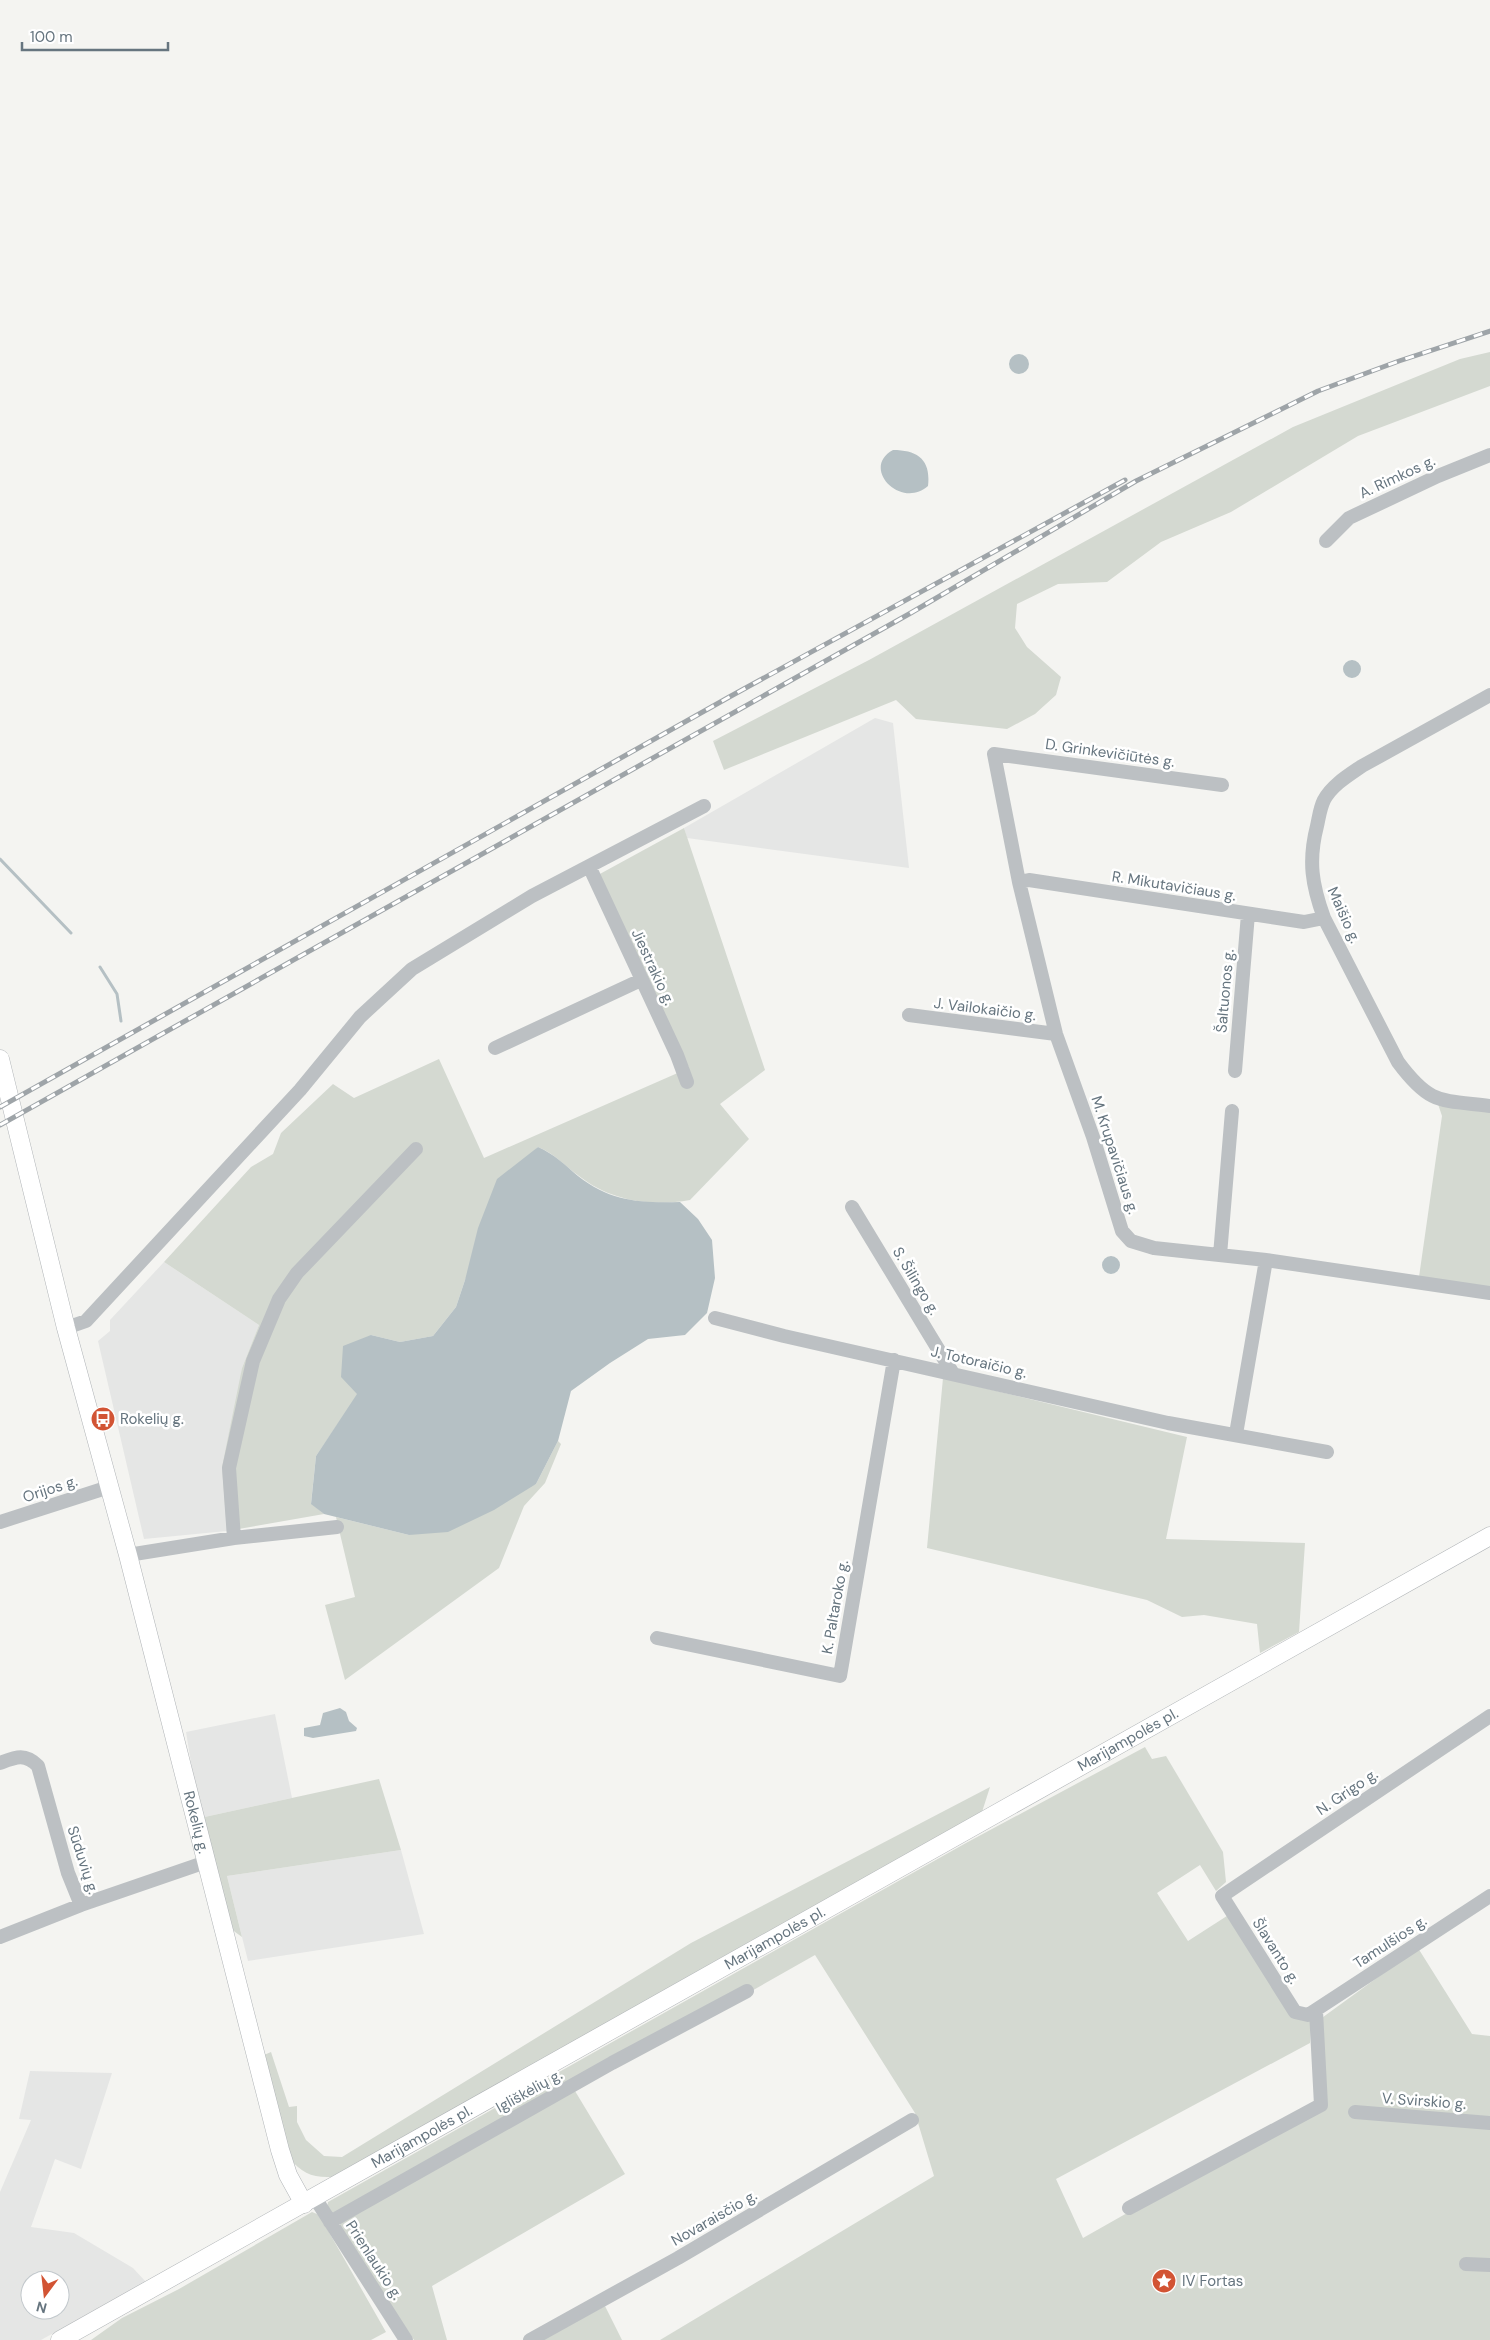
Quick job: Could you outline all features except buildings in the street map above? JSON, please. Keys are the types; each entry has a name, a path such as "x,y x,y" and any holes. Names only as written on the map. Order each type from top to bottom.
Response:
{"main road":[{"name":"Rokelių g.","path":"0,1062 66,1328 128,1555 280,2150 288,2175 310,2201"},
{"name":"Marijampolės pl.","path":"60,2340 76,2335 310,2201 1490,1536"}],"street":[{"name":"A. Rimkos g.","path":"1326,541 1348,518 1438,476 1490,455"},
{"name":"Maišio g.","path":"1490,695 1362,766 1342,780 1325,798 1313,843 1311,873 1324,918 1398,1062 1414,1084 1428,1095 1439,1099 1490,1106"},
{"name":"D. Grinkevičiūtės g.","path":"994,754 1222,785"},
{"name":"M. Krupavičiaus g.","path":"994,754 1019,882 1056,1034 1094,1136 1122,1231 1131,1241 1154,1248 1266,1260 1490,1293"},
{"path":"66,1328 86,1321 300,1090 360,1017 412,969 532,896 704,806"},
{"name":"Jiestrakio g.","path":"589,866 677,1055 687,1082"},
{"name":"R. Mikutavičiaus g.","path":"1019,882 1029,880 1304,922 1324,918"},
{"name":"Šaltuonos g.","path":"1235,1071 1248,914"},
{"path":"494,1048 641,980"},
{"name":"J. Vailokaičio g.","path":"909,1016 1056,1034"},
{"path":"1220,1254 1232,1111"},
{"path":"234,1538 228,1468 253,1361 279,1299 297,1273 416,1149"},
{"name":"S. Šilingo g.","path":"852,1207 952,1372"},
{"path":"1236,1434 1266,1260"},
{"name":"J. Totoraičio g.","path":"715,1318 1168,1423 1328,1452"},
{"name":"K. Paltaroko g.","path":"657,1638 840,1676 894,1360"},
{"name":"Orijos g.","path":"0,1522 110,1487"},
{"path":"128,1555 234,1538 337,1528"},
{"name":"N. Grigo g.","path":"1222,1896 1490,1716"},
{"name":"Sūduvių g.","path":"0,1763 17,1756 25,1757 38,1766 68,1873 81,1906 206,1862"},
{"name":"Šlavanto g.","path":"1222,1896 1295,2012 1312,2013"},
{"name":"Tamulšios g.","path":"1312,2013 1490,1896"},
{"path":"0,1937 81,1906"},
{"name":"Igliškėlių g.","path":"330,2222 612,2063 747,1991"},
{"path":"1129,2208 1321,2105 1312,2013"},
{"name":"V. Svirskio g.","path":"1355,2112 1490,2122"},
{"name":"Novaraisčio g.","path":"530,2340 678,2258 912,2120"},
{"name":"Prienlaukio g.","path":"310,2201 330,2222 406,2340"},
{"path":"1466,2264 1490,2265"}],"shaded area":[{"path":"1490,352 1490,386 1358,436 1231,512 1161,542 1107,582 1058,584 1017,604 1015,628 1027,647 1061,677 1056,695 1035,714 1007,729 916,719 896,700 724,770 713,741 869,660 1293,427 1460,359"},
{"path":"1019,354 1026,357 1029,364 1026,371 1019,374 1012,371 1009,364 1012,357"},
{"path":"893,450 909,452 921,458 927,469 928,486 917,492 906,493 896,490 888,484 882,476 881,467 884,458"},
{"path":"1352,660 1358,663 1361,669 1358,675 1352,678 1346,675 1343,669 1346,663"},
{"path":"875,718 893,723 909,868 687,838 684,828"},
{"path":"684,828 765,1070 720,1104 749,1139 690,1200 661,1203 632,1200 604,1191 538,1147 525,1159 465,1280 456,1307 433,1336 400,1342 371,1335 358,1394 316,1456 311,1503 324,1514 227,1531 222,1467 242,1368 259,1325 164,1262 251,1167 273,1154 281,1133 333,1084 354,1098 439,1059 484,1158 689,1068 598,875"},
{"path":"1438,1104 1490,1111 1490,1287 1419,1277 1442,1116"},
{"path":"538,1147 554,1156 590,1185 602,1191 614,1196 639,1201 680,1202 698,1219 712,1240 715,1278 707,1313 685,1335 648,1339 571,1391 558,1441 536,1484 494,1510 448,1532 409,1535 324,1514 311,1504 316,1456 357,1394 341,1377 343,1346 371,1335 400,1342 433,1336 456,1307 478,1228 497,1179"},
{"path":"1111,1256 1117,1259 1120,1265 1117,1271 1111,1274 1105,1271 1102,1265 1105,1259"},
{"path":"164,1262 259,1325 242,1368 227,1531 144,1539 98,1341 110,1331 110,1320"},
{"path":"943,1378 1187,1437 1166,1539 1305,1543 1299,1632 1260,1653 1257,1624 1204,1615 1182,1617 1147,1600 927,1548"},
{"path":"558,1441 561,1444 545,1483 524,1506 499,1568 345,1680 325,1605 355,1597 336,1517 409,1535 536,1484"},
{"path":"340,1708 346,1712 349,1721 357,1728 356,1731 313,1738 304,1736 304,1728 320,1725 323,1713"},
{"path":"275,1714 292,1798 200,1818 186,1732"},
{"path":"1145,1747 1152,1759 1166,1756 1223,1852 1226,1882 1216,1891 1200,1865 1157,1893 1188,1941 1230,1914 1311,2022 1310,2043 1056,2179 1083,2238 1321,2108 1319,2020 1418,1948 1472,2034 1490,2036 1490,2340 660,2340 934,2176 915,2113 815,1955 649,2049 337,2213 330,2212 327,2208 328,2202 966,1843"},
{"path":"379,1779 401,1850 227,1876 242,1937 231,1929 200,1818"},
{"path":"990,1787 982,1812 332,2177 319,2177 308,2174 289,2158 264,2055 271,2052 289,2107 297,2106 297,2122 306,2140 324,2156 342,2157 691,1943"},
{"path":"401,1850 424,1934 248,1961 227,1876"},
{"path":"30,2071 112,2073 81,2169 55,2159 31,2227 74,2233 133,2268 146,2282 41,2340 0,2340 0,2192 31,2120 19,2119"},
{"path":"575,2091 625,2174 432,2286 447,2340 414,2340 339,2227 341,2220"},
{"path":"312,2212 317,2214 322,2220 386,2332 371,2340 91,2340 122,2318 179,2289"},
{"path":"605,2306 622,2340 542,2340"}],"waterway":[{"path":"0,859 71,933"},
{"path":"100,967 117,994 121,1021"}],"railway":[{"path":"0,1125 909,614 1136,481 1318,391 1399,361 1490,331"},
{"path":"0,1107 731,696 1125,480"}],"place":[{"name":"Rokelių g.","path":"103,1419"},
{"name":"IV Fortas","path":"1164,2281"}]}
